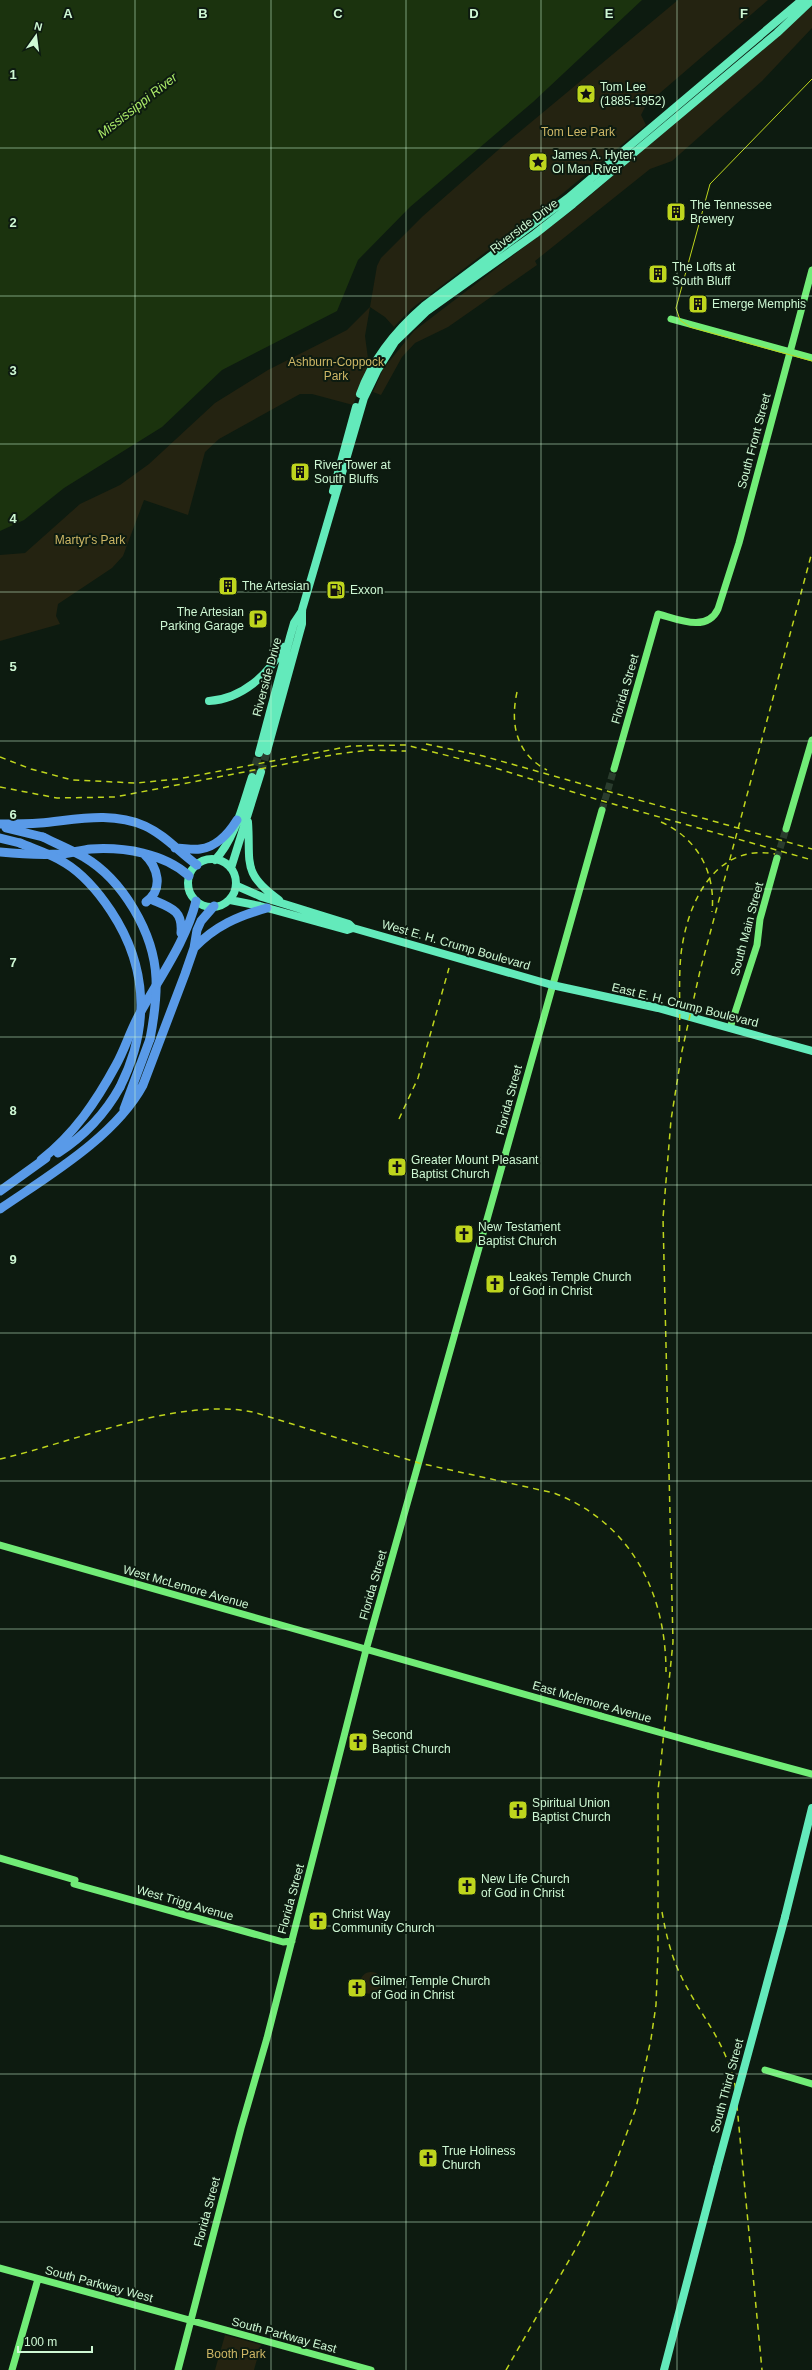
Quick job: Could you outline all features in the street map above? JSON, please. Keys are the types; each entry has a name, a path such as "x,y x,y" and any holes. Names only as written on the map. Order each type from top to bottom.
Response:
{"highway":[{"path":"0,826 98,817 122,820 145,826 165,838 196,865"},
{"path":"175,848 201,849 210,846 230,831 237,820"},
{"path":"0,826 43,837 85,858 111,881 130,904 146,934 156,977 155,1012 150,1039 123,1113"},
{"path":"0,838 20,843 64,862 82,876 105,901 124,932 134,954 140,986 140,1016 135,1050 120,1087 102,1115 73,1143 55,1155 41,1160"},
{"path":"0,852 18,854 59,854 115,848 143,853 174,866 189,876"},
{"path":"143,853 152,861 158,875 157,885 150,901 177,912 182,921 181,937"},
{"path":"0,1191 63,1143 83,1121 117,1065 138,1016 192,916 196,901"},
{"path":"0,1208 76,1156 133,1102 143,1085 194,948 201,921 214,906"},
{"path":"194,948 206,935 231,920 267,908"}],"main road":[{"name":"Riverside Drive","path":"302,610 302,624 263,752 294,623 302,610 327,522 334,485 365,381 376,359 405,323 424,306 568,198 802,0"},
{"name":"Riverside Drive","path":"327,522 334,507 370,383 386,356 409,327 427,311 535,234 573,204 777,33 812,0"},
{"name":"South Front Street","path":"658,614 698,623 714,616 739,543 812,270"},
{"path":"671,319 812,358"},
{"name":"Florida Street","path":"614,769 658,614"},
{"path":"209,701 232,697 255,682 279,656 290,637"},
{"path":"786,829 812,740"},
{"path":"252,777 237,820 222,853 216,860 196,865 189,876 188,888 196,901 208,907 230,900 237,886 231,868 261,772"},
{"name":"Florida Street","path":"178,2370 192,2321 212,2236 267,2038 366,1650 602,810"},
{"path":"247,819 250,866 256,882 284,903"},
{"name":"South Main Street","path":"730,1028 757,945 760,919 777,858"},
{"path":"216,860 231,868"},
{"name":"West E. H. Crump Boulevard","path":"237,886 262,897 349,924 353,928 552,985"},
{"name":"West E. H. Crump Boulevard","path":"230,900 267,908 347,930 353,928"},
{"name":"East E. H. Crump Boulevard","path":"552,985 658,1008 812,1051"},
{"name":"West McLemore Avenue","path":"0,1544 366,1650"},
{"name":"East Mclemore Avenue","path":"366,1650 812,1774"},
{"name":"South Third Street","path":"664,2370 785,1916 812,1808"},
{"name":"West Trigg Avenue","path":"0,1858 74,1882 283,1942 292,1941"},
{"path":"765,2070 812,2084"},
{"name":"South Parkway West","path":"0,2268 192,2321"},
{"path":"12,2370 38,2278"},
{"name":"South Parkway East","path":"192,2321 371,2370"}],"green space":[{"name":"Tom Lee Park","path":"678,0 768,0 646,105 641,115 646,125 562,194 411,309 394,327 385,317 370,307 377,266 381,258 423,216 505,144"},
{"path":"812,6 812,28 762,81 672,161 650,169 535,261 537,265 448,327 415,343 402,357 381,395 373,392 383,369 414,331 574,209"},
{"path":"370,307 365,336 369,366 353,405 312,394 300,394 219,439 205,452 188,515 144,500 123,556 112,568 58,604 56,616 60,624 0,641 0,555 25,553 80,504 120,485 149,464 215,403 268,370 347,330"},
{"path":"371,1972 379,1975 382,1983 379,1991 371,1994 363,1991 360,1983 363,1975"},
{"name":"Booth Park","path":"225,2335 261,2345 254,2370 215,2370"}],"water":[{"name":"Mississippi River","path":"0,0 642,0 533,102 410,207 358,260 337,311 222,370 162,427 64,488 24,520 0,531"}],"tunnel":[{"path":"261,772 267,751"},
{"path":"252,777 259,753"},
{"path":"602,810 614,769"},
{"path":"777,858 786,829"}],"tram line":[{"path":"812,79 710,184 676,308 680,320 690,327 812,361"}],"railway":[{"path":"506,2370 579,2243 611,2176 636,2108 651,2039 656,2005 658,1951 658,1791 673,1642 663,1218 671,1120 682,1051 700,971 812,552"},
{"path":"517,692 514,715 518,737 528,756 547,770"},
{"path":"426,744 483,756 812,849"},
{"path":"0,757 31,769 72,780 136,783 178,779 351,746 406,745 492,767 599,800 812,860"},
{"path":"0,787 57,798 115,797 337,754 370,750 406,751"},
{"path":"661,822 685,837 702,858 711,883 712,912"},
{"path":"679,1042 681,954 684,935 697,897 707,881 720,868 735,858 754,853 775,854"},
{"path":"399,1119 418,1078 449,968"},
{"path":"0,1459 159,1416 192,1411 223,1409 253,1412 419,1463 554,1493 581,1506 604,1522 623,1542 639,1564 651,1588 659,1614 664,1643 666,1672"},
{"path":"662,1912 674,1961 689,1991 725,2054 735,2085 762,2370"}],"place":[{"name":"Tom Lee (1885-1952)","path":"586,94"},
{"name":"James A. Hyter, Ol Man River","path":"538,162"},
{"name":"The Tennessee Brewery","path":"676,212"},
{"name":"The Lofts at South Bluff","path":"658,274"},
{"name":"Emerge Memphis","path":"698,304"},
{"name":"River Tower at South Bluffs","path":"300,472"},
{"name":"The Artesian","path":"228,586"},
{"name":"Exxon","path":"336,590"},
{"name":"The Artesian Parking Garage","path":"258,619"},
{"name":"Greater Mount Pleasant Baptist Church","path":"397,1167"},
{"name":"New Testament Baptist Church","path":"464,1234"},
{"name":"Leakes Temple Church of God in Christ","path":"495,1284"},
{"name":"Second Baptist Church","path":"358,1742"},
{"name":"Spiritual Union Baptist Church","path":"518,1810"},
{"name":"New Life Church of God in Christ","path":"467,1886"},
{"name":"Christ Way Community Church","path":"318,1921"},
{"name":"Gilmer Temple Church of God in Christ","path":"357,1988"},
{"name":"True Holiness Church","path":"428,2158"}],"park label":[{"name":"Ashburn-Coppock Park","path":"336,369"},
{"name":"Martyr's Park","path":"90,540"}]}
